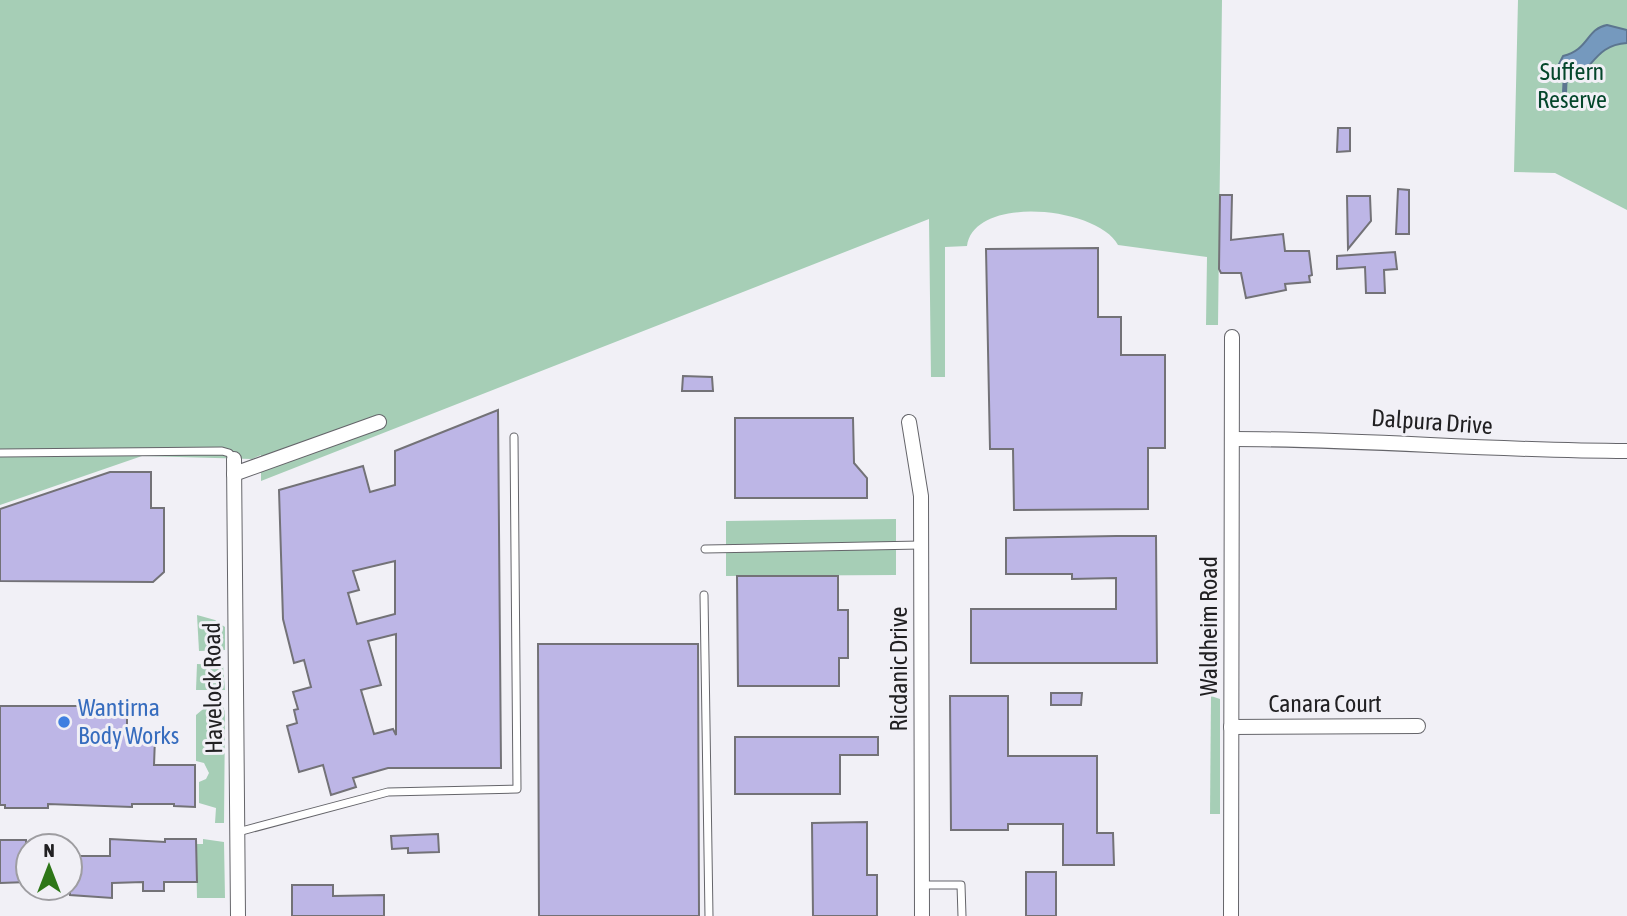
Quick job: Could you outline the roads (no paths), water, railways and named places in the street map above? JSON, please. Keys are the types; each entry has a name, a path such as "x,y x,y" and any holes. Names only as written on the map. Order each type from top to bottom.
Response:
{"street":[{"name":"Waldheim Road","path":"1231,916 1232,337"},
{"path":"234,466 379,422"},
{"name":"Ricdanic Drive","path":"909,422 921,496 922,916"},
{"name":"Dalpura Drive","path":"1233,439 1363,440 1510,451 1627,451"},
{"name":"Havelock Road","path":"234,466 238,916"},
{"name":"Canara Court","path":"1231,727 1418,726"}],"lane":[{"path":"237,832 388,792 517,789 514,437"},
{"path":"0,453 222,451 229,453 234,466"},
{"path":"705,548 921,545"},
{"path":"704,595 709,916"},
{"path":"922,884 961,884 962,916"}],"water":[{"path":"1607,25 1627,30 1627,43 1606,49 1574,78 1565,82 1558,78 1555,72 1563,56 1578,49 1595,31"}],"waterway":[{"path":"1564,104 1565,82"}],"place":[{"name":"Wantirna Body Works","path":"64,722"}],"park label":[{"name":"Suffern Reserve","path":"1572,86"}]}
